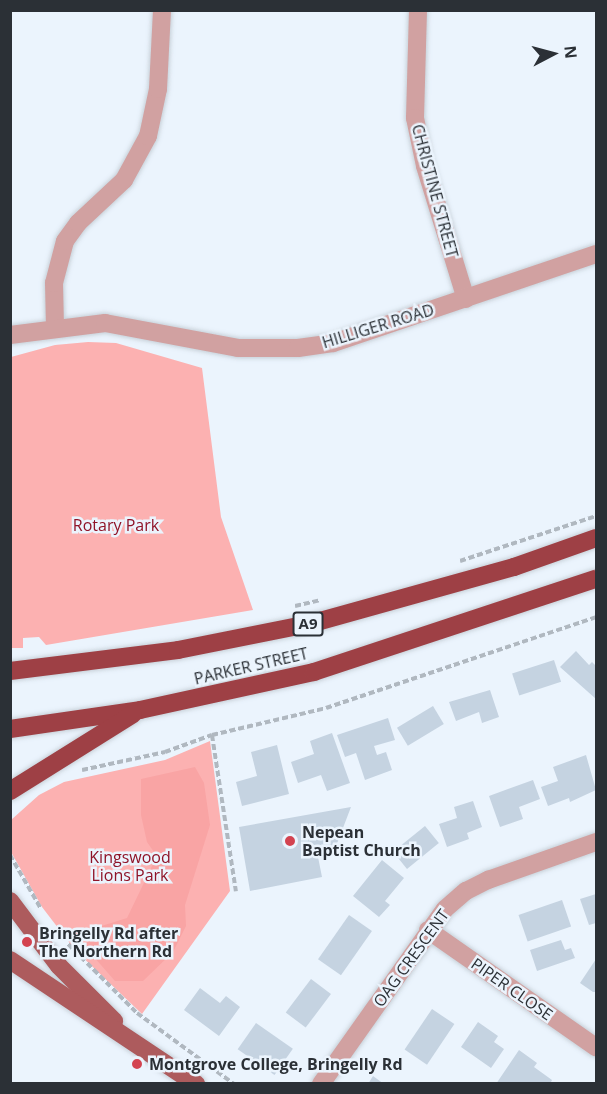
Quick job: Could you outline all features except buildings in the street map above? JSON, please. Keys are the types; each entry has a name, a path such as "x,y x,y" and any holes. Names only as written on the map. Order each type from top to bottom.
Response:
{"highway":[{"name":"PARKER STREET","path":"10,671 178,650 283,630 492,573 597,538"},
{"name":"PARKER STREET","path":"10,729 140,710 314,672 597,579"},
{"path":"10,791 140,710"}],"main road":[{"path":"10,901 59,966 130,1037"},
{"path":"10,960 80,1010 130,1037 196,1083"}],"street":[{"path":"56,327 54,283 65,241 78,222 124,180 148,136 158,89 162,10"},
{"name":"CHRISTINE STREET","path":"418,10 415,118 425,166 465,299"},
{"name":"HILLIGER ROAD","path":"10,335 56,327 113,324 238,348 298,348 333,343 597,254"},
{"name":"OAG CRESCENT","path":"321,1083 428,930 466,891 597,842"},
{"name":"PIPER CLOSE","path":"428,930 597,1047"}],"path":[{"path":"458,561 597,516"},
{"path":"286,608 326,598"},
{"path":"74,772 165,752 212,735 326,708 597,617"},
{"path":"212,735 236,891"},
{"path":"10,855 44,913"},
{"path":"61,936 137,1013 234,1083"}],"green space":[{"name":"Rotary Park","path":"88,342 116,343 202,368 221,517 253,610 46,645 39,637 23,638 23,648 11,648 11,357 55,345"},
{"name":"Kingswood Lions Park","path":"210,741 230,891 142,1014 75,950 42,907 11,852 11,820 39,795 64,782 165,760"}],"shaded area":[{"path":"195,767 204,783 210,825 185,905 186,926 173,952 143,981 115,981 86,948 85,935 92,929 127,918 154,862 154,852 147,842 141,815 141,779"}],"place":[{"name":"Nepean Baptist Church","path":"290,841"},
{"name":"Bringelly Rd after The Northern Rd","path":"27,942"},
{"name":"Montgrove College, Bringelly Rd","path":"137,1064"}]}
